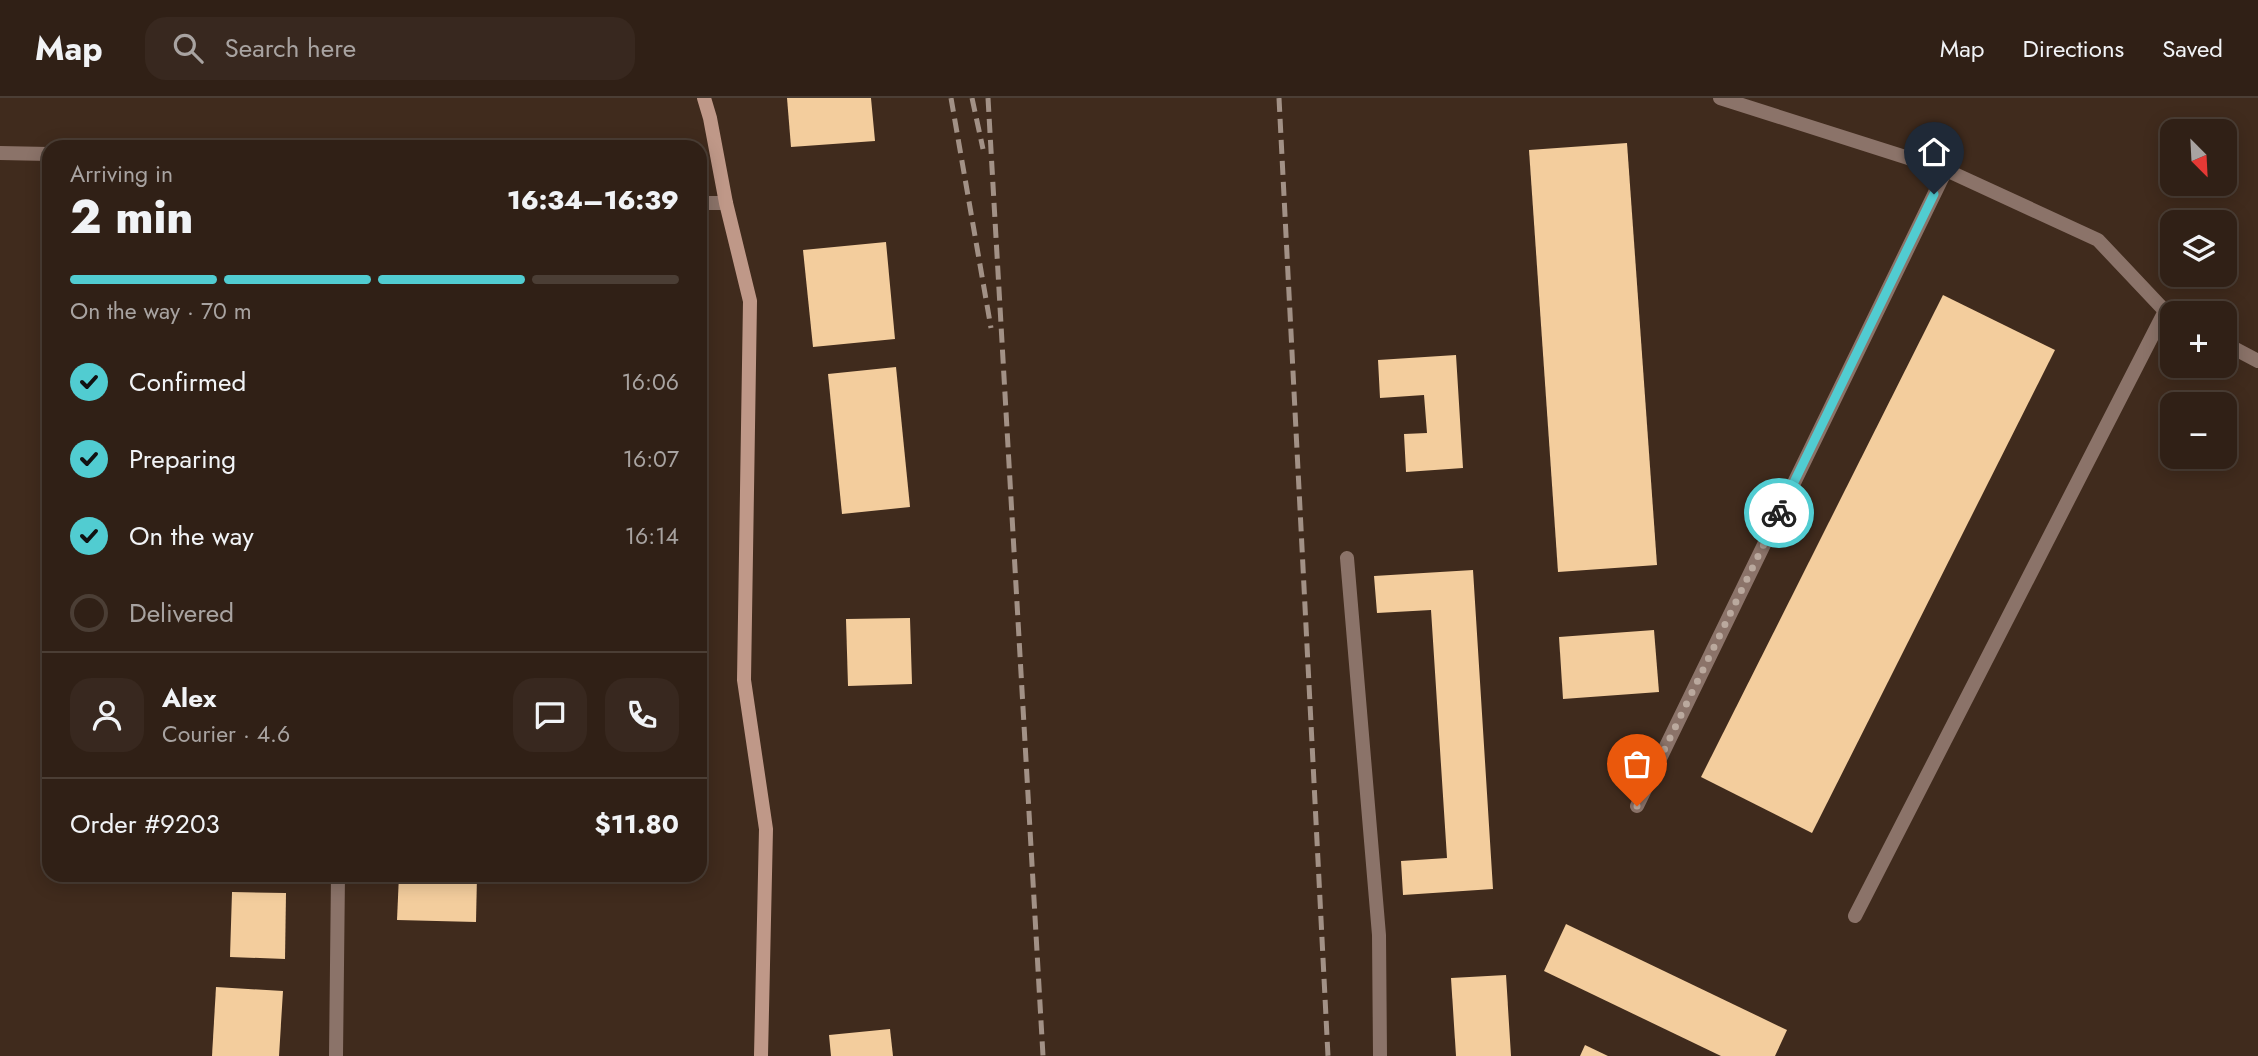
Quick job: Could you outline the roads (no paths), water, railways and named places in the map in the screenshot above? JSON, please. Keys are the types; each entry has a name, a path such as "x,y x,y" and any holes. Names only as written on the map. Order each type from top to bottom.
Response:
{"street":[{"path":"704,98 750,301 744,680 766,829 761,1056"},
{"path":"1720,98 1946,170 2098,240 2160,304"},
{"path":"0,153 42,154"},
{"path":"1637,806 1946,170"},
{"path":"707,203 726,203"},
{"path":"1855,916 2160,330"},
{"path":"2237,350 2258,362"},
{"path":"1347,558 1379,935 1380,1056"},
{"path":"336,1056 338,882"}],"railway":[{"path":"951,98 991,328"},
{"path":"972,98 983,149"},
{"path":"988,98 1043,1056"},
{"path":"1279,98 1328,1056"}]}
